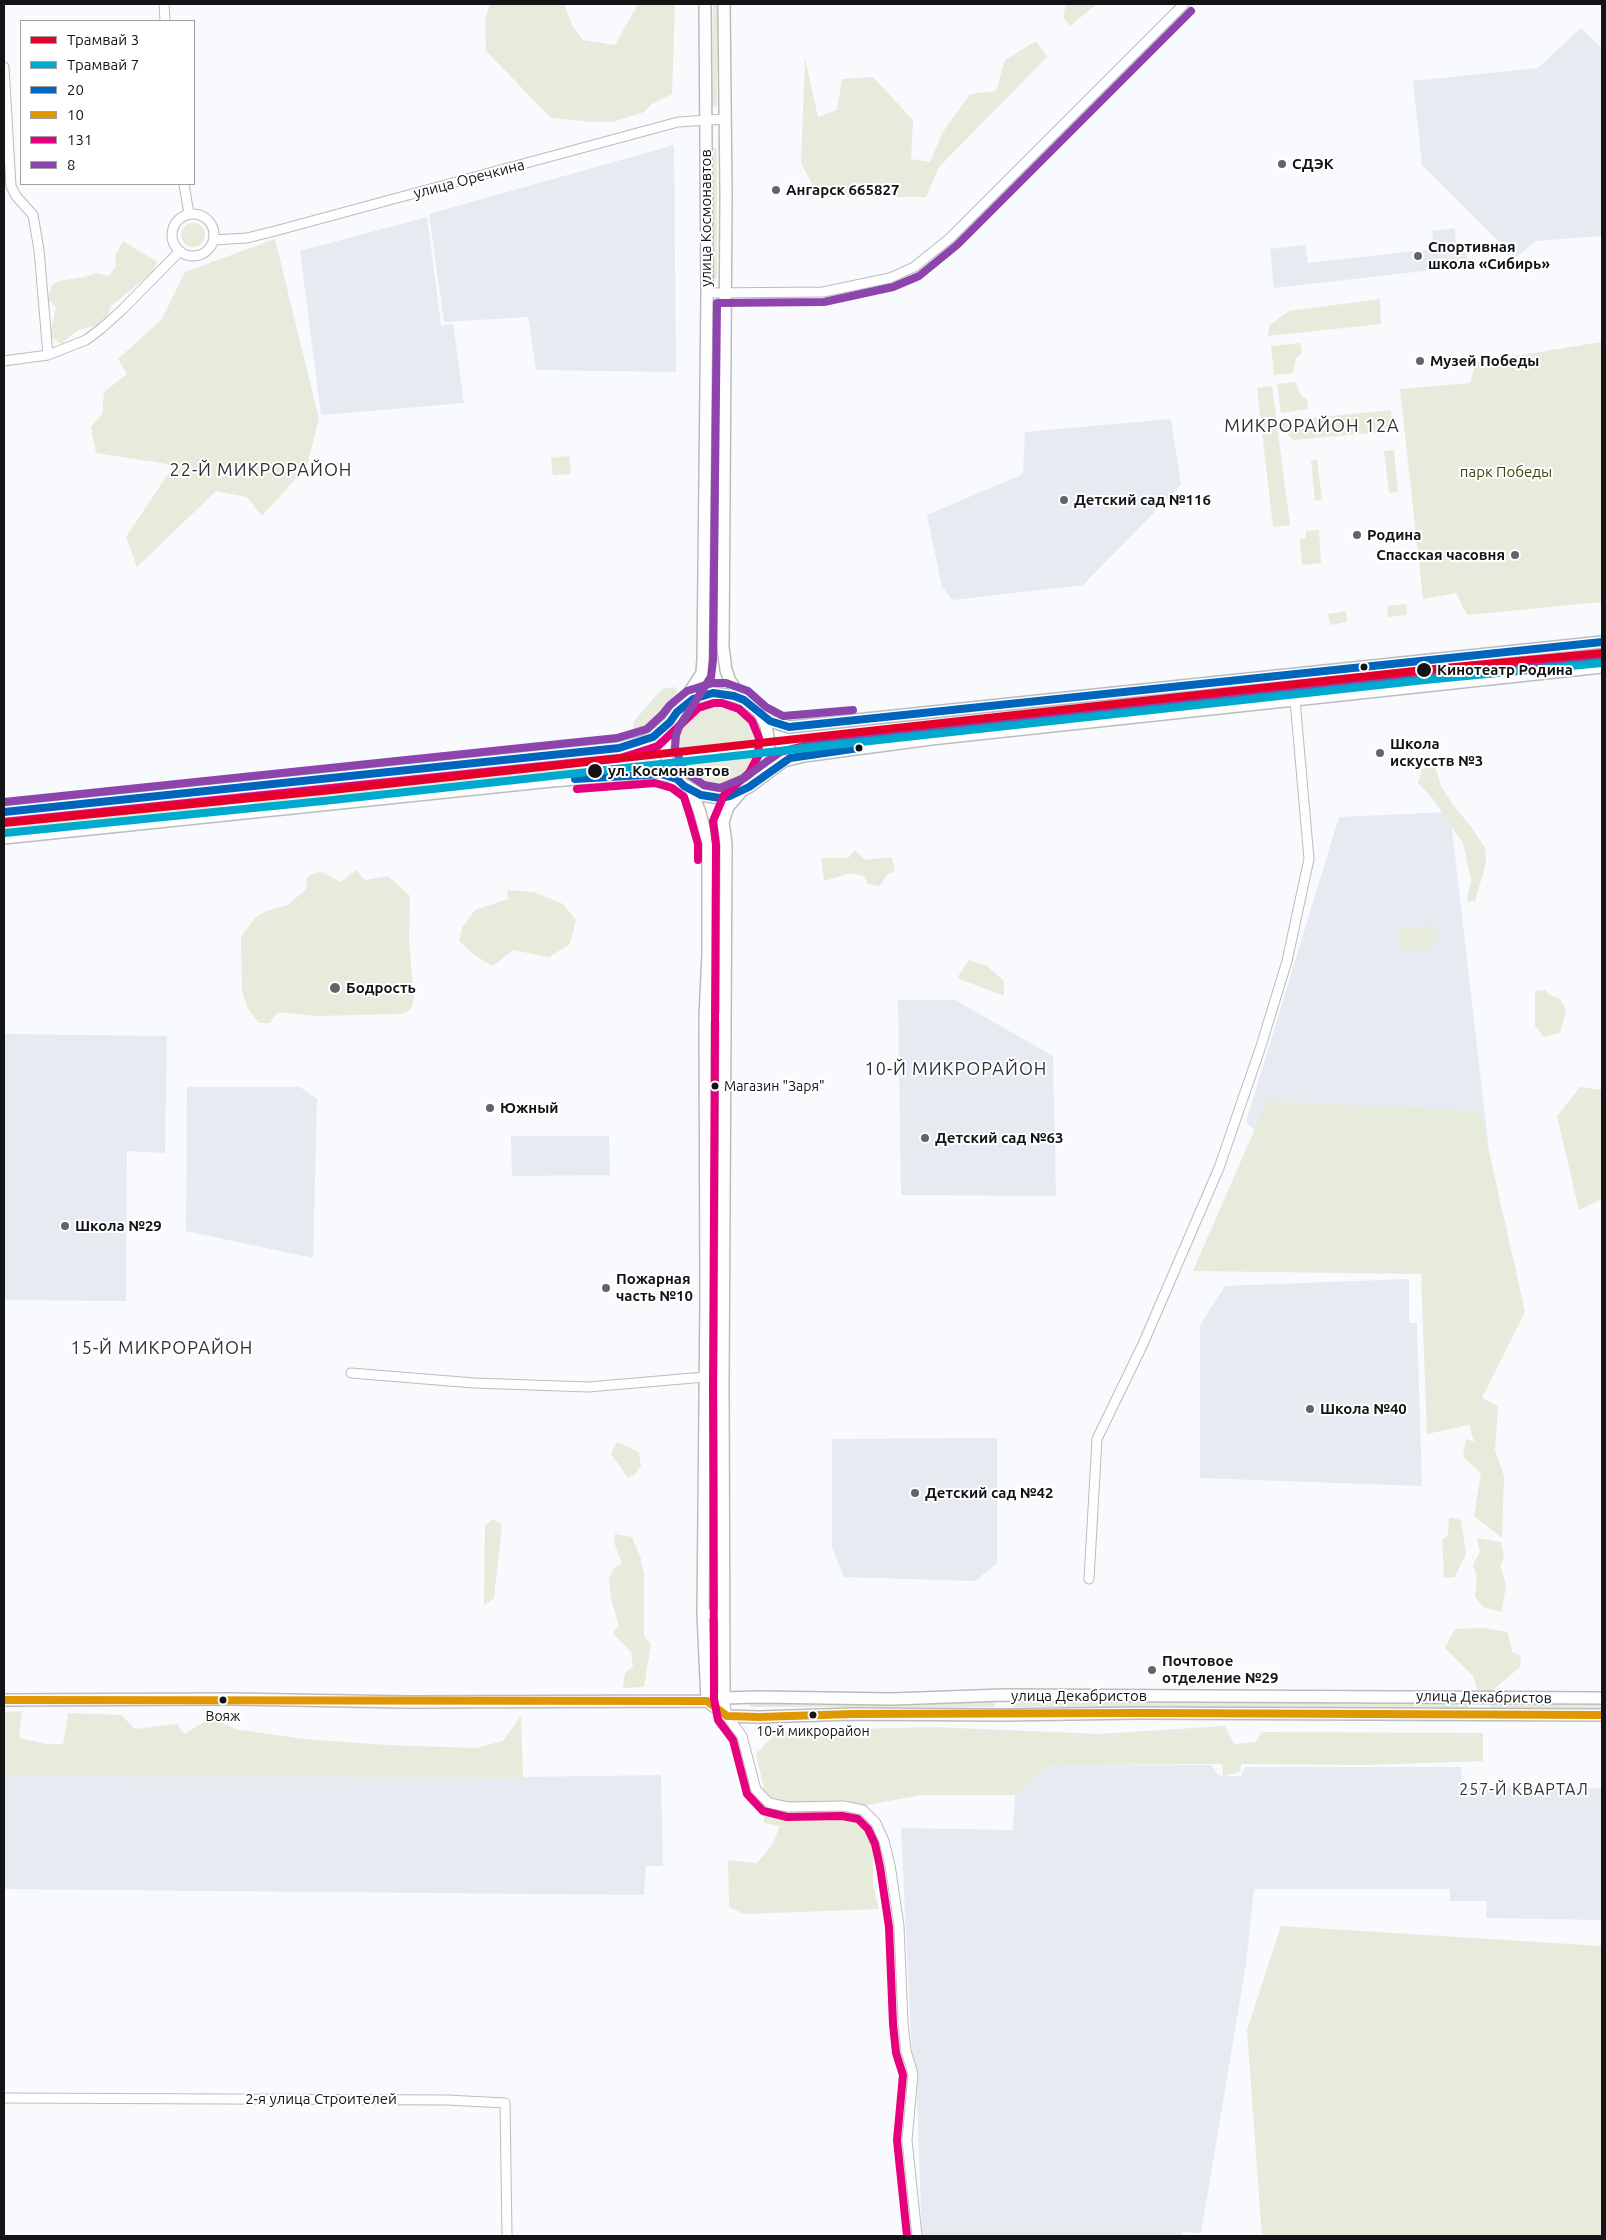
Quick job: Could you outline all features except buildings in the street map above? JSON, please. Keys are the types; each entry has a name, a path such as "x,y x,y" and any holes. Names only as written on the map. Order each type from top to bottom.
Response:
{"street":[{"path":"164,4 166,20"},
{"name":"улица Космонавтов","path":"677,779 668,764 665,746 670,722 699,679 702,673 703,659 707,292 705,4"},
{"name":"улица Космонавтов","path":"724,4 723,647 726,670 730,681 744,700"},
{"path":"707,292 823,292 890,278 914,267 950,238 1184,4"},
{"path":"4,67 11,186 16,196 33,215 39,250 48,355"},
{"name":"улица Оречкина","path":"214,240 247,238 275,231 678,122 725,119"},
{"path":"184,185 189,214"},
{"path":"189,214 201,215 212,226 214,240 211,246 200,254 187,255 180,251 174,243 172,230 178,219 189,214"},
{"path":"4,361 48,355 86,340 102,328 180,251"},
{"path":"4,812 619,748 645,741 670,722 677,712 693,699 713,693 724,693 744,700 760,715 781,726 801,726 1602,642"},
{"path":"727,1716 724,1698 722,1614 726,844 723,822 732,800 784,761 804,756 949,737 1602,667"},
{"path":"1090,1579 1097,1438 1143,1344 1219,1168 1262,1046 1289,951 1309,859 1295,700"},
{"path":"4,838 552,781 656,773 677,779 692,791 701,795 720,798 730,796 749,787 757,779 768,759 769,736 760,715"},
{"path":"692,791 708,843 708,954 705,1018 703,1614 707,1701 727,1716 742,1736 756,1790 769,1803 788,1807 842,1806 863,1810 876,1823 884,1841 890,1865 899,1926 906,2051 914,2074 907,2140 917,2236"},
{"path":"705,1018 725,1018"},
{"path":"351,1373 474,1383 588,1387 705,1377"},
{"path":"703,1614 722,1614"},
{"path":"1003,1695 1003,1715"},
{"name":"улица Декабристов","path":"4,1700 707,1701 724,1698 892,1698 1003,1695 1602,1698"},
{"path":"1480,1697 1480,1713"},
{"name":"улица Декабристов","path":"727,1716 1138,1713 1602,1715"},
{"name":"2-я улица Строителей","path":"4,2098 437,2100 505,2103 507,2236"}],"shaded area":[{"path":"1581,28 1602,48 1602,236 1536,241 1515,258 1422,165 1413,81 1538,68"},
{"path":"674,145 676,372 536,370 528,317 444,322 429,214"},
{"path":"427,217 441,325 453,324 464,403 321,415 300,251"},
{"name":"Спортивная школа «Сибирь»","path":"1455,228 1456,245 1465,245 1468,266 1274,288 1270,249 1305,245 1308,263 1434,249 1432,231"},
{"name":"Детский сад №116","path":"1171,419 1181,485 1083,585 953,600 942,587 927,515 1023,474 1025,432"},
{"path":"1450,812 1491,1168 1279,1154 1246,1122 1339,817"},
{"path":"898,1000 955,1000 1053,1056 1056,1196 901,1195"},
{"name":"Школа №29","path":"4,1034 167,1036 165,1153 127,1151 126,1301 4,1300"},
{"path":"187,1087 300,1087 317,1099 313,1258 186,1231"},
{"path":"511,1136 609,1136 610,1175 512,1176"},
{"name":"Школа №40","path":"1409,1279 1409,1323 1417,1323 1422,1486 1200,1478 1200,1325 1225,1286"},
{"name":"Детский сад №42","path":"997,1438 997,1563 975,1581 844,1577 832,1548 832,1439"},
{"path":"1049,1765 1211,1765 1218,1775 1223,1776 1241,1776 1245,1767 1461,1767 1463,1787 1602,1788 1602,1920 1486,1918 1487,1901 1450,1901 1450,1889 1254,1889 1246,1964 1201,2233 1183,2232 1182,2236 922,2236 918,2083 912,2056 901,1828 1013,1830 1015,1795"},
{"path":"4,1774 523,1777 661,1775 663,1866 646,1866 644,1895 4,1889"}],"green space":[{"path":"490,4 564,4 572,25 583,40 615,45 638,4 675,4 672,94 652,104 644,112 613,122 551,118 486,51 485,20"},
{"path":"713,4 718,4 717,107 712,107"},
{"path":"1066,4 1097,4 1070,26 1063,17"},
{"path":"1036,41 1047,57 939,167 926,197 819,197 801,163 805,58 818,117 837,110 842,79 873,77 913,120 911,159 930,162 943,132 970,94 996,91 1005,60"},
{"path":"713,148 717,148 717,279 712,279"},
{"path":"193,223 202,226 205,235 202,244 193,247 184,244 181,235 184,226"},
{"path":"275,239 319,419 307,466 262,516 247,497 216,491 137,567 126,537 174,465 96,453 91,427 102,414 104,392 127,374 118,359 162,319 185,272"},
{"path":"123,241 157,262 153,272 111,306 107,317 95,326 78,330 61,344 50,336 56,307 47,299 52,285 59,281 85,277 96,273 109,276 116,266 115,256"},
{"path":"1380,299 1381,324 1268,336 1270,325 1289,311"},
{"path":"712,309 718,309 715,671 710,671"},
{"name":"парк Победы","path":"1602,342 1602,602 1467,615 1456,593 1423,599 1400,389 1470,383 1476,362"},
{"path":"1300,343 1302,353 1296,358 1293,373 1274,375 1271,346"},
{"path":"1295,382 1301,395 1307,400 1308,409 1281,413 1277,384"},
{"path":"1272,386 1290,525 1273,527 1257,388"},
{"path":"1391,410 1393,431 1293,440 1282,428 1282,421"},
{"path":"1394,450 1398,492 1389,493 1384,451"},
{"path":"569,456 571,474 553,475 551,458"},
{"path":"1317,459 1322,500 1315,501 1311,460"},
{"path":"1319,530 1321,563 1302,565 1300,539 1306,538 1306,531"},
{"path":"1406,604 1407,615 1388,617 1387,606"},
{"path":"1346,611 1347,622 1330,625 1328,614"},
{"path":"675,687 678,691 653,722 634,734 633,725 635,720 659,692 663,689"},
{"path":"717,699 739,704 751,714 759,725 764,743 672,752 673,735 683,715 702,702"},
{"path":"764,749 760,763 752,776 740,785 726,790 704,789 691,782 681,772 674,759"},
{"path":"573,758 573,774 254,806 254,791"},
{"path":"1433,759 1441,786 1485,848 1486,863 1475,901 1467,902 1471,879 1463,843 1433,799 1418,783 1422,770"},
{"path":"222,794 222,810 4,832 4,817"},
{"path":"713,836 719,836 719,1001 714,1002"},
{"path":"855,850 865,860 892,857 895,871 887,875 880,886 868,884 864,876 851,873 824,881 821,858 848,858"},
{"path":"356,870 365,880 388,876 410,896 409,941 414,999 411,1009 402,1014 315,1016 278,1012 270,1023 259,1023 247,1007 242,991 241,937 255,918 266,911 288,905 306,889 307,877 312,874 321,872 341,882"},
{"path":"507,890 534,892 563,904 576,920 570,944 549,957 513,950 493,966 474,955 459,941 462,928 475,910 508,899"},
{"path":"1432,925 1440,933 1429,948 1402,952 1397,931"},
{"path":"969,960 987,966 1004,981 1004,996 957,978"},
{"path":"1546,990 1549,995 1560,999 1566,1010 1560,1033 1544,1037 1535,1026 1535,991"},
{"path":"713,1033 719,1034 716,1286 709,1286"},
{"path":"1580,1087 1602,1090 1602,1199 1579,1210 1557,1116"},
{"path":"1267,1101 1480,1111 1525,1312 1482,1398 1498,1406 1495,1450 1504,1476 1502,1538 1474,1516 1481,1473 1463,1457 1466,1439 1474,1442 1469,1425 1427,1434 1421,1274 1193,1271"},
{"path":"711,1310 717,1310 716,1374 710,1374"},
{"path":"715,1389 716,1609 707,1609 709,1390"},
{"path":"617,1442 639,1452 641,1466 634,1475 628,1478 611,1454"},
{"path":"1449,1517 1461,1520 1466,1554 1455,1577 1444,1578 1442,1540 1448,1535"},
{"path":"493,1519 502,1524 494,1598 484,1605 485,1526"},
{"path":"615,1534 632,1537 641,1559 644,1576 644,1636 651,1645 644,1687 623,1688 625,1673 633,1666 631,1652 613,1633 619,1626 611,1598 609,1578 614,1568 622,1564 614,1542"},
{"path":"1477,1538 1501,1542 1504,1558 1500,1565 1506,1585 1502,1612 1483,1607 1475,1597 1477,1577 1473,1565 1480,1552"},
{"path":"1483,1628 1508,1632 1512,1652 1521,1656 1520,1667 1492,1691 1478,1692 1473,1676 1445,1648 1455,1629"},
{"path":"750,1702 995,1702 995,1707 750,1707"},
{"path":"1014,1702 1470,1703 1469,1708 1014,1707"},
{"path":"1490,1703 1602,1703 1602,1708 1490,1708"},
{"path":"22,1711 19,1738 47,1744 63,1744 68,1713 121,1715 135,1729 177,1724 184,1734 212,1717 235,1729 303,1739 387,1745 476,1748 503,1741 521,1716 523,1777 4,1776 4,1712"},
{"path":"1225,1726 1234,1744 1255,1742 1262,1732 1483,1733 1483,1761 1366,1765 1241,1764 1240,1772 1223,1776 1222,1764 1049,1765 1015,1795 922,1795 862,1806 856,1819 873,1840 873,1884 879,1909 744,1914 729,1907 728,1860 757,1863 772,1845 780,1826 764,1823 763,1784 756,1754 778,1731 933,1727 1099,1734"},
{"path":"1281,1926 1602,1946 1602,2236 1262,2236 1247,2030"}],"tram line":[{"name":"3","path":"4,823 332,790 1424,670 1602,653"},
{"name":"7","path":"5,833 333,800 1425,680 1602,663"}],"transit line":[{"name":"8","path":"1191,11 957,245 919,276 893,287 824,302 717,303 713,660 711,677 679,727 676,735 675,748 685,772 704,785 720,788 744,778 780,752 803,746 930,729 1601,657"},
{"name":"20","path":"4,812 619,748 653,737 670,722 677,712 693,699 713,693 734,696 744,700 770,721 789,727 1602,642"},
{"name":"8","path":"4,802 617,738 647,729 670,705 687,691 712,683 726,683 748,691 766,707 783,716 853,710"},
{"name":"131","path":"5,822 621,758 658,746 698,708 714,703 722,703 739,709 752,721 759,738 758,756 749,773 724,795 713,821 716,845 713,1384 714,1699 718,1720 733,1740 747,1794 763,1811 787,1817 842,1816 858,1819 868,1829 875,1844 889,1927 896,2053 903,2075 897,2140 907,2236"},
{"name":"20","path":"575,779 661,774 677,779 684,786 701,795 720,798 730,796 749,787 790,758 859,748"},
{"name":"131","path":"577,789 655,783 672,788 684,797 698,844 698,860"},
{"name":"10","path":"4,1700 707,1701 727,1716 759,1717 852,1714 1138,1713 1602,1715"}],"place":[{"name":"СДЭК","path":"1282,164"},
{"name":"Ангарск 665827","path":"776,190"},
{"name":"Спортивная школа «Сибирь»","path":"1418,256"},
{"name":"Музей Победы","path":"1420,361"},
{"name":"Детский сад №116","path":"1064,500"},
{"name":"Родина","path":"1357,535"},
{"name":"Спасская часовня","path":"1515,555"},
{"name":"Кинотеатр Родина","path":"1424,670"},
{"name":"Школа искусств №3","path":"1380,753"},
{"name":"ул. Космонавтов","path":"595,771"},
{"name":"Бодрость","path":"335,988"},
{"name":"Магазин \"Заря\"","path":"715,1086"},
{"name":"Южный","path":"490,1108"},
{"name":"Детский сад №63","path":"925,1138"},
{"name":"Школа №29","path":"65,1226"},
{"name":"Пожарная часть №10","path":"606,1288"},
{"name":"Школа №40","path":"1310,1409"},
{"name":"Детский сад №42","path":"915,1493"},
{"name":"Почтовое отделение №29","path":"1152,1670"},
{"name":"Вояж","path":"223,1700"},
{"name":"10-й микрорайон","path":"813,1715"}],"district":[{"name":"МИКРОРАЙОН 12А","path":"1312,426"},
{"name":"22-Й МИКРОРАЙОН","path":"261,470"},
{"name":"10-Й МИКРОРАЙОН","path":"956,1069"},
{"name":"15-Й МИКРОРАЙОН","path":"162,1348"},
{"name":"257-Й КВАРТАЛ","path":"1524,1790"}]}
